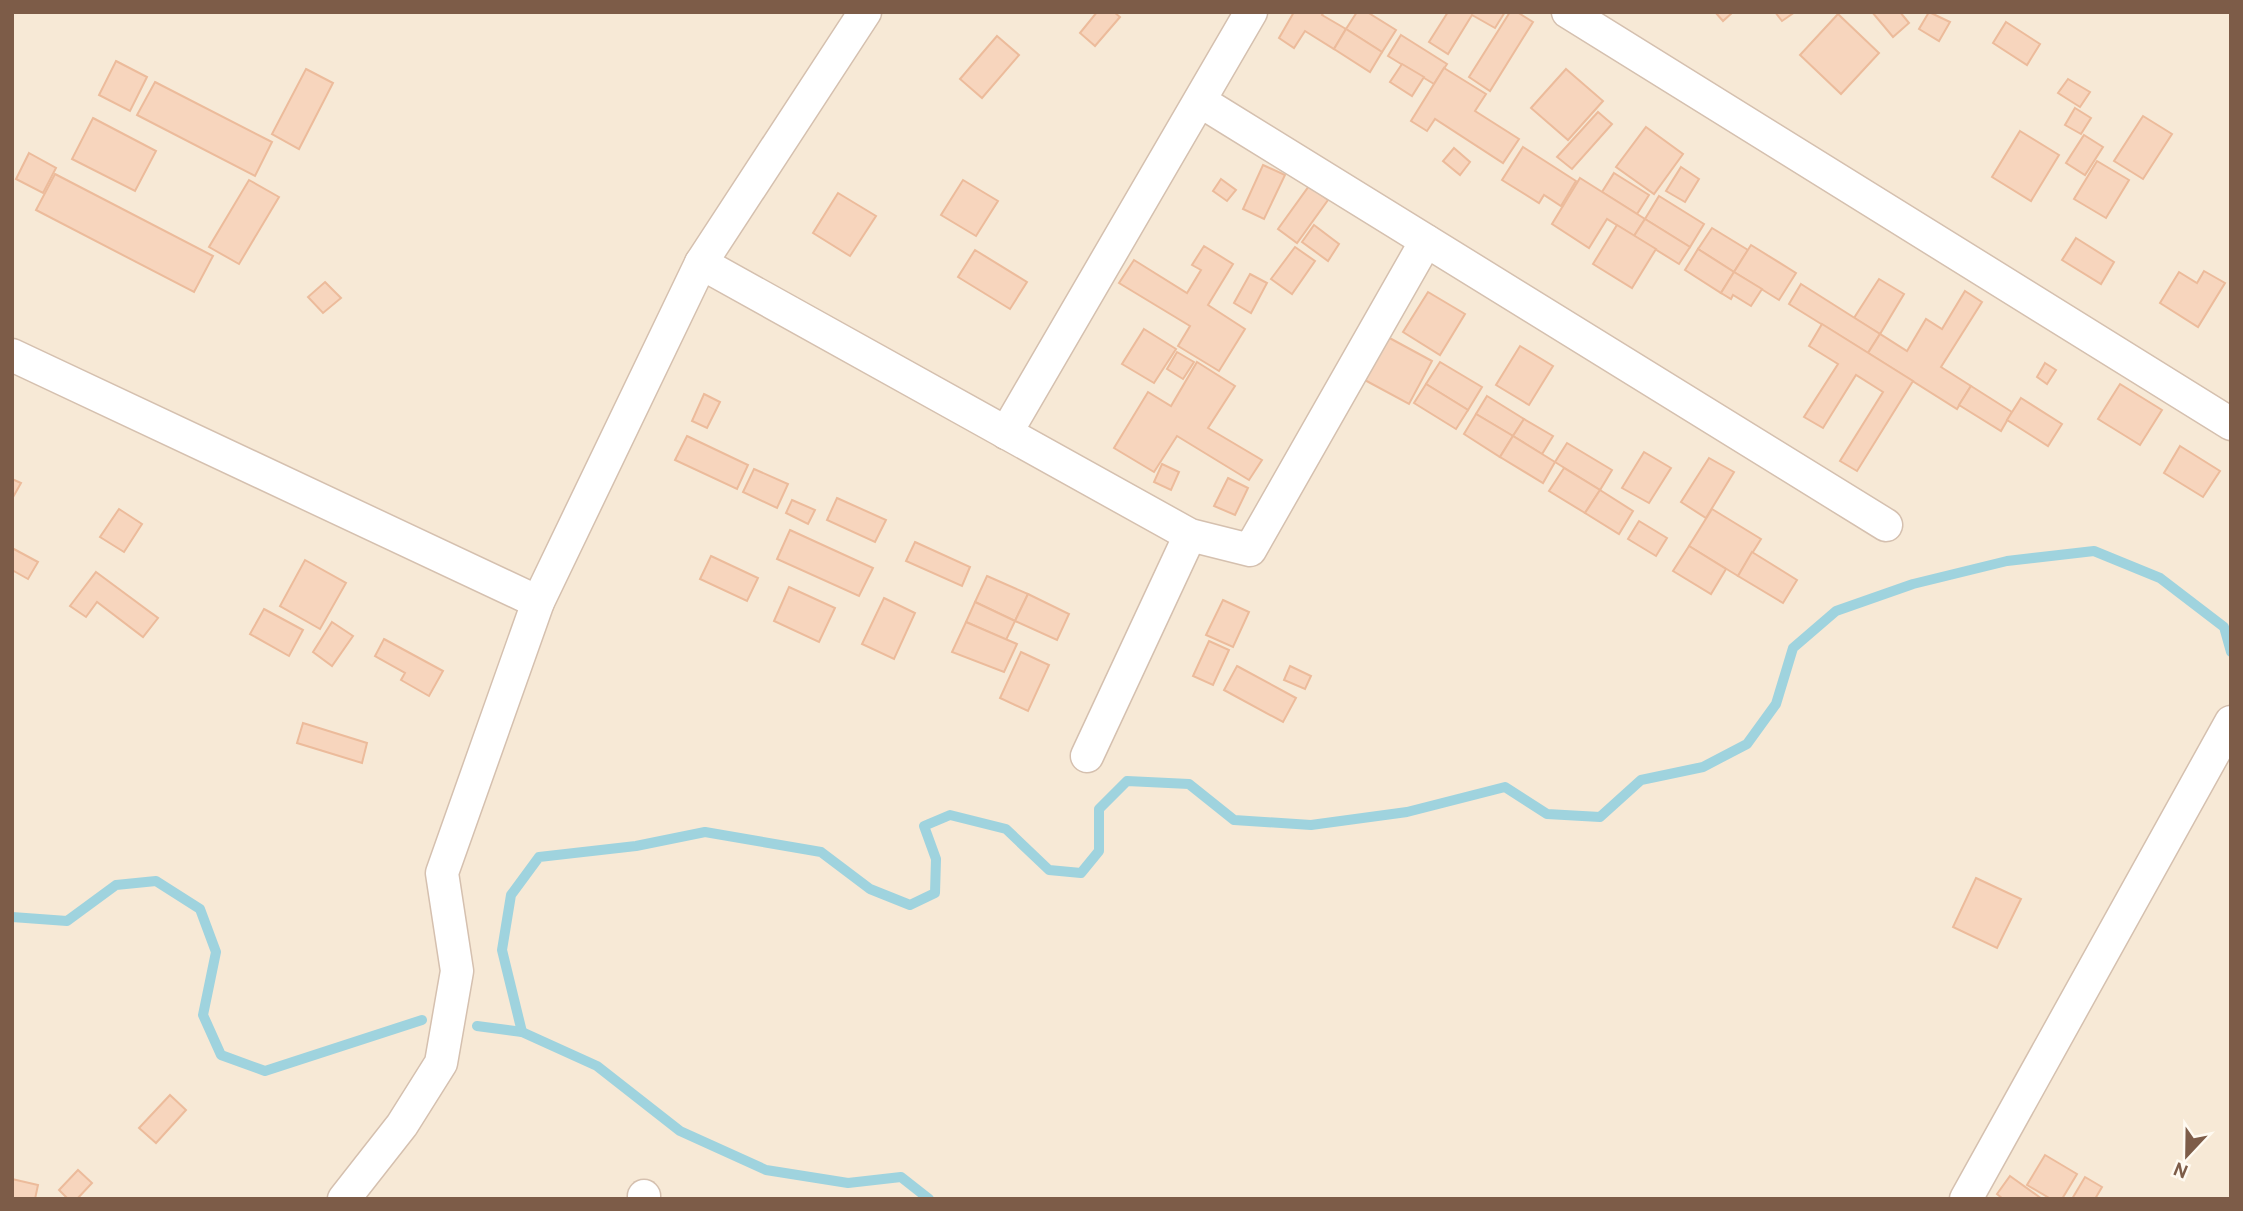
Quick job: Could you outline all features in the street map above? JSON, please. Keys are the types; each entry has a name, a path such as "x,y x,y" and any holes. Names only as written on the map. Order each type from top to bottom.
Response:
{"street":[{"path":"344,1199 402,1125 441,1063 457,971 442,873 538,602 701,263 865,12"},
{"path":"1006,433 1251,12"},
{"path":"1568,12 2231,424"},
{"path":"1200,101 1886,525"},
{"path":"701,263 1190,535 1250,550 1426,241"},
{"path":"12,355 538,602"},
{"path":"1087,756 1190,535"},
{"path":"1966,1199 2231,722"}],"shaded area":[{"path":"12,12 2231,12 2231,1199 12,1199"}],"building":[{"path":"1097,12 1114,12 1120,17 1095,46 1080,33"},
{"path":"1294,12 1324,12 1322,15 1346,29 1334,49 1305,31 1294,48 1279,38"},
{"path":"1357,12 1367,12 1396,30 1382,52 1346,29"},
{"path":"1448,12 1505,12 1495,28 1472,15 1448,54 1429,42"},
{"path":"1510,12 1517,12 1533,22 1490,91 1469,77"},
{"path":"1715,12 1733,12 1723,21"},
{"path":"1775,12 1795,12 1782,21"},
{"path":"1872,12 1900,12 1909,23 1893,37"},
{"path":"1929,12 1950,22 1939,41 1919,29"},
{"path":"1838,14 1879,53 1841,94 1800,55"},
{"path":"2006,22 2040,44 2027,65 1993,43"},
{"path":"1346,29 1382,52 1370,72 1334,49"},
{"path":"1401,35 1447,64 1434,84 1388,56"},
{"path":"997,36 1019,55 982,98 960,79"},
{"path":"116,61 147,77 130,111 99,95"},
{"path":"1402,64 1424,77 1412,96 1390,82"},
{"path":"1444,68 1486,94 1475,111 1519,139 1503,163 1435,119 1427,131 1411,121"},
{"path":"306,69 333,83 299,149 272,134"},
{"path":"1566,69 1603,101 1568,140 1531,108"},
{"path":"2068,79 2090,92 2080,107 2058,93"},
{"path":"155,82 272,142 255,176 137,115"},
{"path":"2075,108 2091,118 2081,134 2065,125"},
{"path":"1598,112 1612,124 1572,169 1557,157"},
{"path":"2143,116 2172,134 2143,179 2114,161"},
{"path":"93,118 156,151 135,191 72,159"},
{"path":"1646,127 1683,154 1654,194 1616,167"},
{"path":"2020,131 2059,155 2031,201 1992,177"},
{"path":"2084,135 2103,147 2085,175 2066,163"},
{"path":"1523,147 1576,181 1561,206 1544,195 1539,203 1502,180"},
{"path":"1454,148 1470,162 1460,175 1443,161"},
{"path":"29,153 56,168 43,193 16,179"},
{"path":"2097,161 2129,180 2106,218 2074,199"},
{"path":"1263,165 1285,175 1264,219 1243,209"},
{"path":"1681,167 1699,179 1685,202 1666,191"},
{"path":"1614,173 1649,195 1637,214 1602,192"},
{"path":"55,174 213,256 194,292 36,210"},
{"path":"1580,178 1645,219 1634,236 1607,219 1589,248 1552,224"},
{"path":"1221,179 1236,190 1227,201 1213,191"},
{"path":"249,180 279,197 239,264 209,247"},
{"path":"963,180 998,201 976,236 941,215"},
{"path":"1309,186 1328,200 1297,243 1278,229"},
{"path":"838,193 876,216 850,256 813,233"},
{"path":"1659,196 1704,224 1690,247 1645,219"},
{"path":"1645,219 1690,247 1679,264 1634,236"},
{"path":"1314,225 1339,244 1328,261 1302,242"},
{"path":"1617,225 1656,249 1632,288 1593,264"},
{"path":"1712,228 1748,250 1734,272 1698,249"},
{"path":"2076,238 2114,262 2101,284 2062,260"},
{"path":"1751,245 1796,273 1779,300 1734,272"},
{"path":"1204,246 1233,264 1208,305 1245,329 1219,371 1178,346 1190,326 1119,283 1134,260 1187,293 1201,270 1192,265"},
{"path":"1295,247 1315,261 1292,294 1271,279"},
{"path":"1698,249 1734,272 1721,293 1685,270"},
{"path":"975,250 1027,282 1010,309 958,277"},
{"path":"2204,271 2225,283 2198,327 2160,303 2179,272 2197,283"},
{"path":"1734,272 1762,289 1751,306 1733,295 1731,299 1721,293"},
{"path":"1250,274 1267,283 1251,313 1234,303"},
{"path":"1879,279 1904,294 1880,334 1854,318"},
{"path":"325,282 341,298 323,313 308,297"},
{"path":"1801,284 1880,334 1868,353 1789,304"},
{"path":"1965,291 1982,302 1941,367 1971,386 1957,409 1868,353 1880,334 1907,351 1926,319 1942,329"},
{"path":"1428,292 1465,314 1440,355 1403,332"},
{"path":"1822,324 1913,381 1857,471 1840,461 1883,392 1856,375 1823,428 1804,417 1838,364 1809,346"},
{"path":"1144,329 1176,349 1154,383 1122,364"},
{"path":"1384,335 1432,361 1409,404 1361,378"},
{"path":"1520,346 1553,366 1529,405 1496,385"},
{"path":"1177,352 1194,362 1183,379 1167,369"},
{"path":"1197,362 1235,386 1208,428 1262,460 1249,480 1177,436 1154,472 1114,448 1148,392 1171,406"},
{"path":"1440,362 1482,387 1468,410 1426,384"},
{"path":"2045,363 2056,370 2047,384 2037,377"},
{"path":"1426,384 1468,410 1456,429 1414,403"},
{"path":"2120,384 2162,410 2140,445 2098,419"},
{"path":"1971,386 2012,412 2001,431 1959,405"},
{"path":"704,394 720,402 707,428 692,421"},
{"path":"1487,396 1524,419 1513,436 1476,414"},
{"path":"2021,398 2062,424 2048,446 2007,420"},
{"path":"1476,414 1513,436 1500,457 1464,434"},
{"path":"1524,419 1553,436 1542,454 1513,436"},
{"path":"687,436 748,465 737,489 675,460"},
{"path":"1513,436 1555,462 1543,483 1500,457"},
{"path":"1567,443 1612,470 1600,490 1555,462"},
{"path":"2180,446 2220,471 2203,497 2164,473"},
{"path":"1644,452 1671,468 1649,503 1622,488"},
{"path":"1709,458 1734,472 1706,518 1681,502"},
{"path":"1162,464 1179,472 1171,490 1154,482"},
{"path":"1564,468 1600,490 1585,513 1549,491"},
{"path":"754,469 788,484 777,508 743,492"},
{"path":"1228,478 1248,488 1235,515 1214,506"},
{"path":"12,479 21,483 12,499"},
{"path":"1600,490 1633,511 1619,534 1585,513"},
{"path":"837,498 886,520 875,542 827,520"},
{"path":"792,500 815,510 808,524 786,513"},
{"path":"119,509 142,524 124,552 100,537"},
{"path":"1712,509 1761,539 1738,576 1689,546"},
{"path":"1639,521 1667,538 1656,556 1628,539"},
{"path":"790,530 873,568 859,596 777,559"},
{"path":"915,542 970,567 962,586 906,561"},
{"path":"1689,546 1726,569 1711,594 1673,571"},
{"path":"12,548 38,562 28,579 12,570"},
{"path":"1752,552 1797,580 1783,603 1738,576"},
{"path":"711,556 758,578 747,601 700,579"},
{"path":"305,560 346,583 320,629 280,606"},
{"path":"96,572 158,618 143,637 97,602 86,617 70,606"},
{"path":"987,576 1028,594 1015,621 975,602"},
{"path":"789,587 835,608 819,642 774,621"},
{"path":"1028,594 1069,614 1057,640 1015,621"},
{"path":"884,598 915,613 894,659 862,644"},
{"path":"1223,600 1249,612 1233,647 1206,635"},
{"path":"975,602 1015,621 1006,640 966,622"},
{"path":"264,609 303,630 289,656 250,634"},
{"path":"332,622 353,636 332,666 313,652"},
{"path":"966,622 1017,644 1004,672 952,652"},
{"path":"384,639 443,671 429,696 401,680 405,673 375,656"},
{"path":"1209,641 1229,650 1213,685 1193,676"},
{"path":"1021,652 1049,665 1028,711 1000,698"},
{"path":"1237,666 1296,698 1283,722 1224,690"},
{"path":"1290,666 1311,676 1305,689 1284,680"},
{"path":"303,723 367,743 362,763 297,743"},
{"path":"1976,878 2021,899 1997,948 1953,927"},
{"path":"170,1095 186,1110 156,1143 139,1128"},
{"path":"2045,1155 2077,1174 2062,1199 2051,1199 2027,1185"},
{"path":"78,1170 92,1183 77,1199 68,1199 59,1190"},
{"path":"2010,1176 2042,1199 2003,1199 1997,1194"},
{"path":"2085,1177 2102,1187 2095,1199 2072,1199"},
{"path":"12,1179 38,1185 35,1199 12,1199"}],"waterway":[{"path":"522,1032 502,950 511,895 539,857 636,846 705,832 821,852 870,889 910,905 935,893 936,859 924,826 950,815 1006,829 1049,870 1081,873 1099,851 1099,809 1127,781 1189,784 1234,820 1311,825 1407,812 1505,787 1547,814 1600,817 1641,780 1703,767 1747,744 1776,704 1793,648 1836,611 1913,584 2007,561 2094,551 2160,578 2224,627 2231,652"},
{"path":"12,917 67,921 116,885 156,881 200,909 216,952 203,1015 221,1055 265,1071 422,1020"},
{"path":"477,1026 522,1032 597,1066 680,1131 766,1170 848,1183 901,1177 929,1199"}]}
